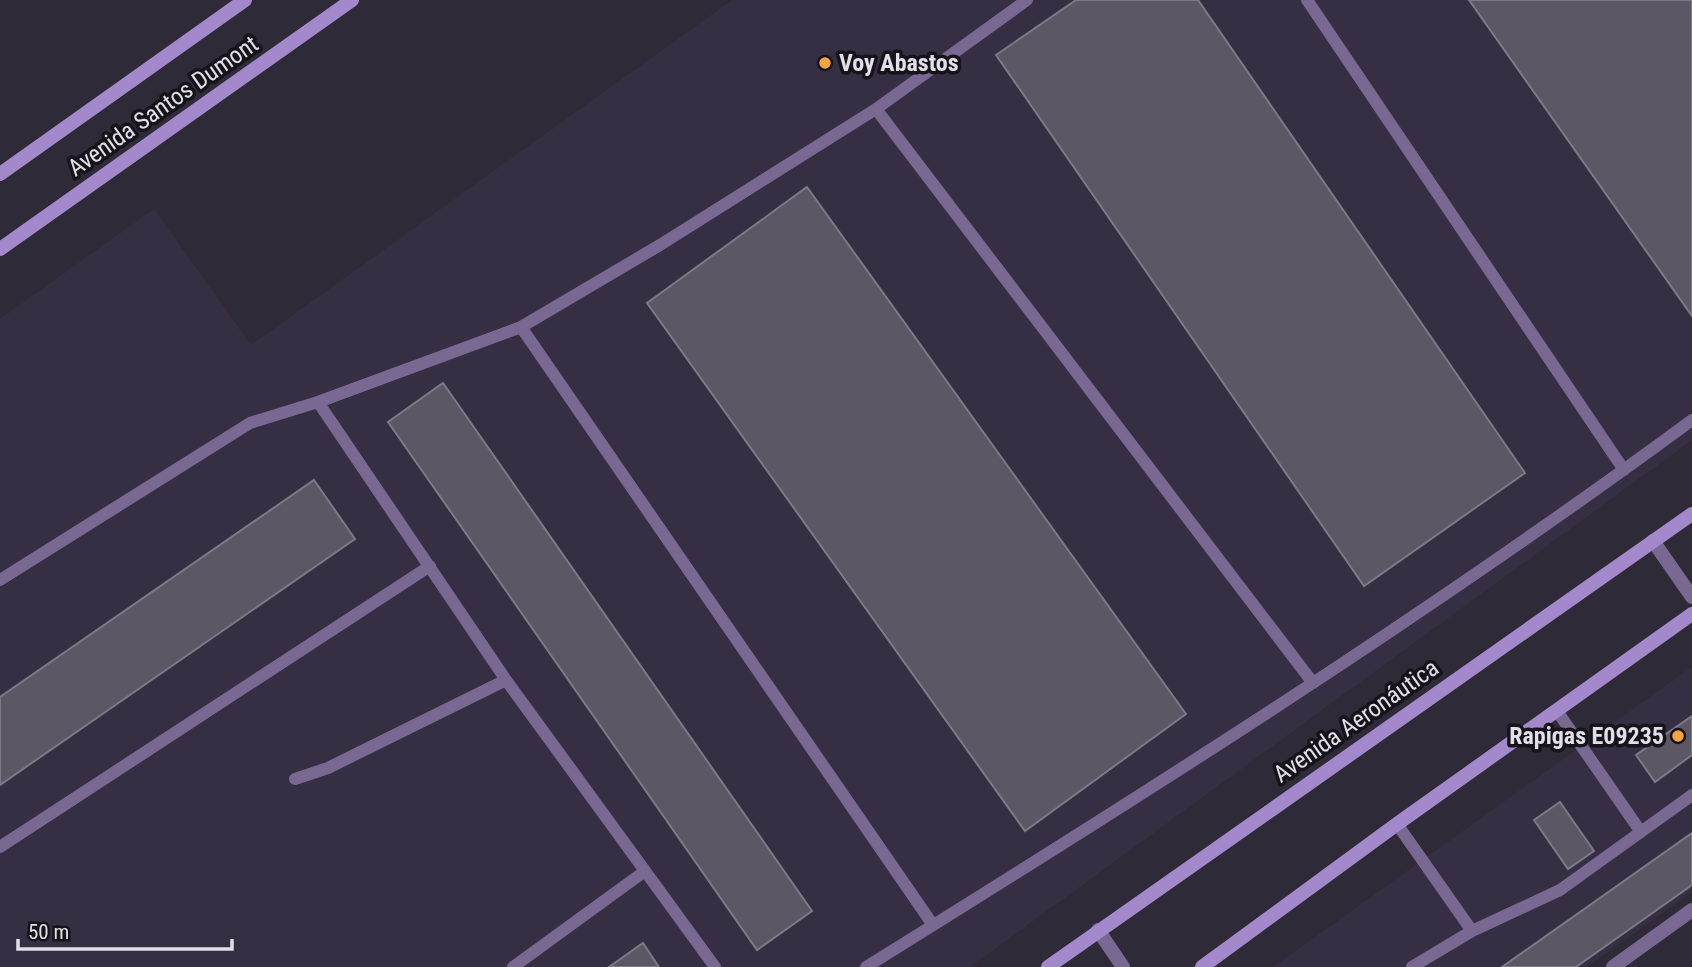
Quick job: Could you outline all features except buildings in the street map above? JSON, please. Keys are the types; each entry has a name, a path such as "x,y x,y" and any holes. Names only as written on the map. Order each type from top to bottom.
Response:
{"main road":[{"name":"Avenida Santos Dumont","path":"0,174 245,0"},
{"name":"Avenida Santos Dumont","path":"0,249 352,0"},
{"name":"Avenida Aeronáutica","path":"1048,967 1692,514"},
{"path":"1202,967 1692,614"}],"street":[{"path":"1653,541 1692,597"},
{"path":"1613,967 1692,910"},
{"path":"1098,930 1123,967"}],"lane":[{"path":"0,580 250,423 318,402 521,327 660,245 876,109 1027,0"},
{"path":"1307,0 1624,470"},
{"path":"876,109 1314,683"},
{"path":"521,327 933,925"},
{"path":"318,402 506,680 715,967"},
{"path":"866,967 1314,683 1624,470 1692,420"},
{"path":"0,847 430,566"},
{"path":"295,779 328,768 506,680"},
{"path":"1557,711 1641,832"},
{"path":"1412,967 1472,931 1560,890 1692,795"},
{"path":"1397,824 1472,931"},
{"path":"513,967 645,872"}],"shaded area":[{"path":"732,0 1692,0 1692,440 970,967 0,967 0,319 154,209 251,345"},
{"path":"1692,667 1692,892 1587,967 1273,967"}],"place":[{"name":"Voy Abastos","path":"825,63"},
{"name":"Rapigas E09235","path":"1678,736"}]}
